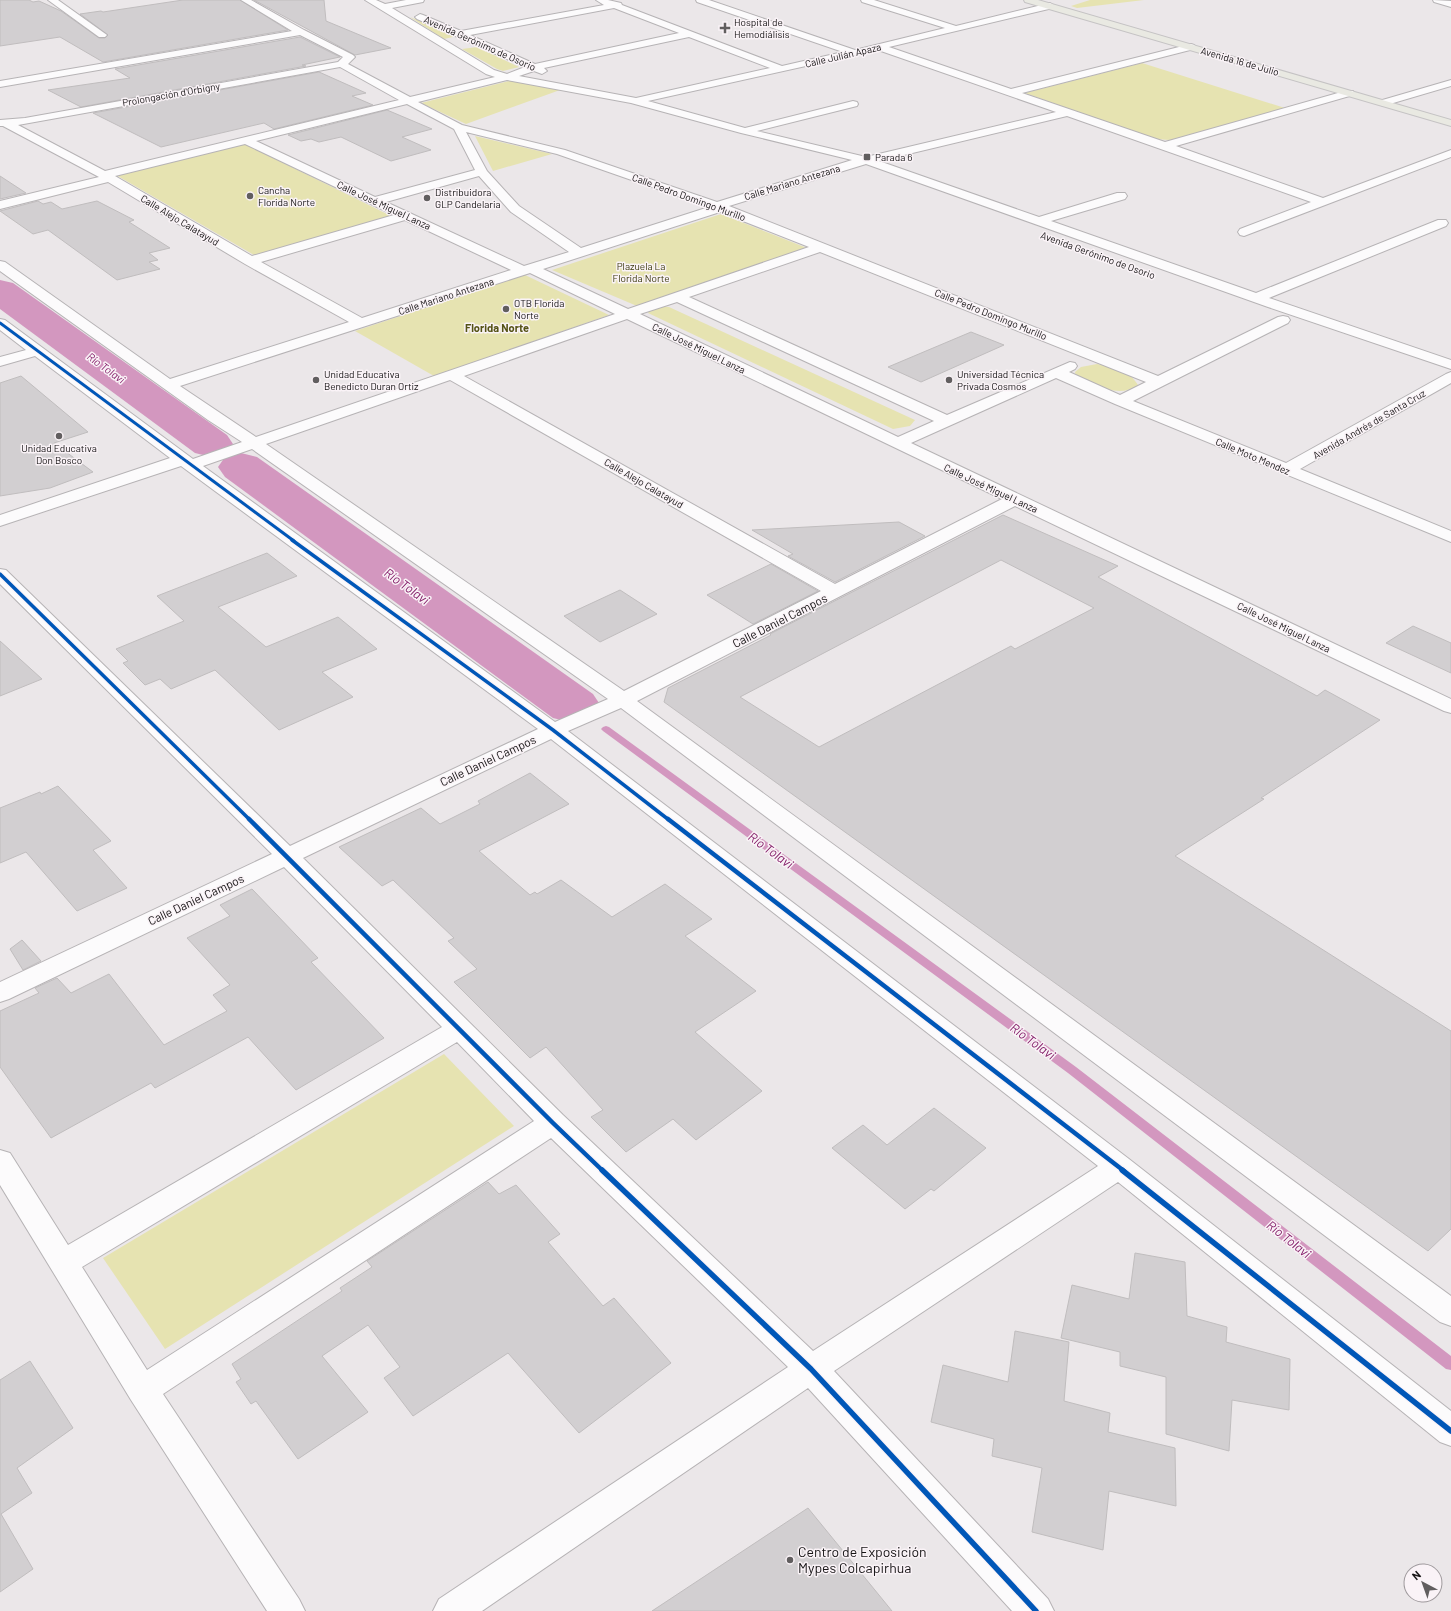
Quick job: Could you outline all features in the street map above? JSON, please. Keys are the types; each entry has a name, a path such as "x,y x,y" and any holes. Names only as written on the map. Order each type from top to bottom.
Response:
{"main road":[{"name":"Avenida 16 de Julio","path":"1028,0 1451,123"}],"street":[{"path":"52,0 102,35"},
{"path":"245,0 350,58 341,64"},
{"path":"383,3 420,0"},
{"path":"600,0 781,69"},
{"path":"700,0 854,53"},
{"path":"865,0 953,28"},
{"name":"Calle Julián Apaza","path":"636,101 878,48 1061,0"},
{"path":"1437,0 1451,4"},
{"path":"462,34 636,1"},
{"name":"Avenida Gerónimo de Osorio","path":"383,3 462,34 536,67 575,89"},
{"name":"Avenida Gerónimo de Osorio","path":"383,3 490,72 507,77 636,101 745,131 869,161 1256,298 1265,310 1283,320 1399,360"},
{"path":"718,6 737,3"},
{"path":"0,84 301,32"},
{"path":"0,205 245,140 507,77 536,67 690,34"},
{"path":"448,46 477,41"},
{"path":"1012,92 1191,47"},
{"path":"878,48 1012,92 1323,202"},
{"name":"Calle Pedro Domingo Murillo","path":"341,64 438,118 458,126 560,152 719,206 1159,382"},
{"name":"Prolongación d'Orbigny","path":"1,120 33,119 341,64"},
{"path":"1383,102 1451,83"},
{"path":"1165,146 1349,93"},
{"path":"745,131 853,104"},
{"name":"Calle Mariano Antezana","path":"170,384 580,253 847,165 869,161 1065,112"},
{"name":"Calle Alejo Calatayud","path":"1,120 106,177 250,261 361,323"},
{"path":"458,126 482,172 515,208 580,253"},
{"name":"Avenida Gerónimo de Osorio","path":"745,131 794,149 847,165 1228,302"},
{"name":"Calle José Miguel Lanza","path":"245,140 405,216 628,314 1451,707"},
{"path":"1244,232 1451,153"},
{"path":"374,201 482,172"},
{"path":"1038,221 1121,196"},
{"path":"250,261 405,216"},
{"path":"1256,298 1442,224"},
{"path":"0,521 188,462 254,443 821,247"},
{"path":"0,265 170,384 214,417 254,443 623,700 1451,1313"},
{"path":"678,297 947,421"},
{"name":"Avenida Gerónimo de Osorio","path":"1265,310 1448,374"},
{"path":"1120,401 1283,320"},
{"path":"0,323 553,730 1119,1168 1451,1432"},
{"path":"0,362 38,351"},
{"path":"898,443 1094,355"},
{"name":"Calle Moto Mendez","path":"1056,372 1120,401 1451,537"},
{"name":"Calle Alejo Calatayud","path":"452,374 836,592"},
{"name":"Avenida Andrés de Santa Cruz","path":"1287,470 1448,374"},
{"name":"Calle Daniel Campos","path":"0,993 553,730 623,700 1015,499"},
{"path":"0,574 286,856 553,1123 811,1369 1036,1611"},
{"path":"63,1263 459,1029"},
{"path":"142,1390 553,1123"},
{"path":"0,1161 142,1390 287,1611"},
{"path":"451,1611 811,1369 1119,1168"}],"green space":[{"path":"1090,0 1144,0 1077,8 1071,6"},
{"path":"410,17 457,36 444,39"},
{"path":"477,47 519,67 503,71 462,49"},
{"path":"1142,63 1285,108 1170,140 1154,139 1025,93"},
{"path":"513,80 560,90 466,124 421,103"},
{"path":"475,136 552,154 493,171"},
{"name":"Cancha Florida Norte","path":"245,144 391,216 254,255 116,175"},
{"name":"Plazuela La Florida Norte","path":"721,214 807,248 637,306 552,270"},
{"name":"Plazuela La Florida Norte","path":"525,275 609,315 434,376 355,331"},
{"path":"659,306 669,307 915,420 910,426 893,429 648,313 650,310"},
{"path":"1097,364 1115,368 1126,373 1135,380 1138,385 1131,389 1115,391 1099,387 1076,377 1075,372 1081,367"},
{"path":"444,1054 514,1126 165,1349 103,1258"}],"building":[{"path":"0,0 39,1 61,11 99,38 105,38 108,35 80,14 183,0 240,0 288,30 103,62 60,37 0,46"},
{"path":"254,0 324,0 326,21 391,48 355,55"},
{"path":"300,37 340,57 302,65 306,66 81,107 48,90 130,78 115,69"},
{"path":"319,72 366,93 352,96 373,105 274,129 264,123 161,147 93,113"},
{"path":"387,110 432,129 402,137 431,150 391,161 341,137 319,142 311,139 301,141 288,135"},
{"path":"0,176 26,193 0,199"},
{"path":"38,201 43,204 51,202 62,209 97,201 134,220 129,222 170,248 149,253 158,260 149,262 160,269 117,280 48,230 33,234 0,211"},
{"name":"Universidad Técnica Privada Cosmos","path":"971,332 1004,345 921,382 888,367"},
{"path":"21,376 88,432 54,443 93,472 50,488 0,496 0,383"},
{"path":"1003,515 1118,566 1098,577 1317,696 1325,690 1380,720 1261,798 1264,799 1175,856 1451,1031 1451,1229 1428,1251 664,702 668,688 771,635 770,634","holes":["1001,560 1094,608 1015,649 1011,646 819,747 740,697"]},
{"path":"899,522 925,536 835,582 788,556 793,554 752,530"},
{"path":"267,553 297,576 218,607 266,647 338,617 377,649 322,672 353,697 279,730 215,670 171,689 160,679 145,685 123,663 128,661 116,649 184,621 157,596"},
{"path":"771,564 818,591 753,624 707,595"},
{"path":"620,590 657,614 600,642 564,616"},
{"path":"1413,626 1451,643 1451,673 1386,643"},
{"path":"0,641 42,679 0,696"},
{"path":"530,773 569,804 479,851 530,895 535,892 537,894 561,880 612,917 665,884 712,919 685,936 756,991 695,1032 762,1091 696,1140 673,1119 626,1152 591,1117 603,1110 546,1047 530,1058 454,982 477,969 448,941 454,938 393,880 382,886 339,847 421,808 440,824 480,804 478,801"},
{"path":"58,786 111,841 93,850 127,888 77,911 26,852 0,863 0,808 40,792 41,794"},
{"path":"252,889 318,958 311,962 384,1038 296,1090 248,1037 155,1088 151,1083 51,1138 0,1067 0,1011 39,993 35,988 57,978 71,993 109,974 164,1045 227,1011 213,995 230,985 187,938 230,916 220,905"},
{"path":"22,940 41,961 23,970 10,949"},
{"path":"934,1108 986,1148 934,1191 931,1189 905,1209 832,1148 863,1125 887,1145"},
{"path":"488,1182 499,1194 516,1185 560,1234 548,1242 603,1306 614,1298 671,1363 579,1433 508,1353 413,1416 384,1378 400,1367 368,1325 322,1356 368,1412 298,1459 256,1401 251,1404 236,1382 241,1379 232,1364 342,1291 340,1288 372,1267 367,1261"},
{"path":"1135,1253 1185,1262 1187,1316 1227,1327 1226,1342 1290,1359 1289,1410 1232,1400 1229,1451 1166,1434 1166,1377 1120,1366 1120,1352 1061,1338 1072,1285 1129,1299"},
{"path":"1015,1331 1069,1342 1064,1401 1110,1413 1108,1432 1175,1448 1176,1506 1109,1491 1103,1550 1032,1532 1042,1468 992,1456 994,1439 931,1422 943,1365 1008,1382"},
{"path":"30,1361 73,1428 17,1468 32,1493 1,1514 33,1569 0,1592 0,1380"},
{"name":"Centro de Exposición Mypes Colcapirhua","path":"808,1508 892,1611 652,1611"}],"waterway":[{"name":"Río Tolavi","path":"0,291 211,444"},
{"name":"Río Tolavi","path":"241,467 573,706"},
{"name":"Río Tolavi","path":"606,729 1072,1070 1451,1364"}],"cycle path":[{"path":"0,323 152,437 553,730 1119,1167 1451,1431"},
{"path":"0,574 287,856 553,1123 811,1369 1036,1611"}],"place":[{"name":"Hospital de Hemodiálisis","path":"725,28"},
{"name":"Parada 6","path":"867,157"},
{"name":"Cancha Florida Norte","path":"250,196"},
{"name":"Distribuidora GLP Candelaria","path":"427,198"},
{"name":"OTB Florida Norte","path":"506,309"},
{"name":"Unidad Educativa Benedicto Duran Ortiz","path":"316,380"},
{"name":"Universidad Técnica Privada Cosmos","path":"949,380"},
{"name":"Unidad Educativa Don Bosco","path":"59,436"},
{"name":"Centro de Exposición Mypes Colcapirhua","path":"790,1560"}],"district":[{"name":"Florida Norte","path":"497,328"}]}
